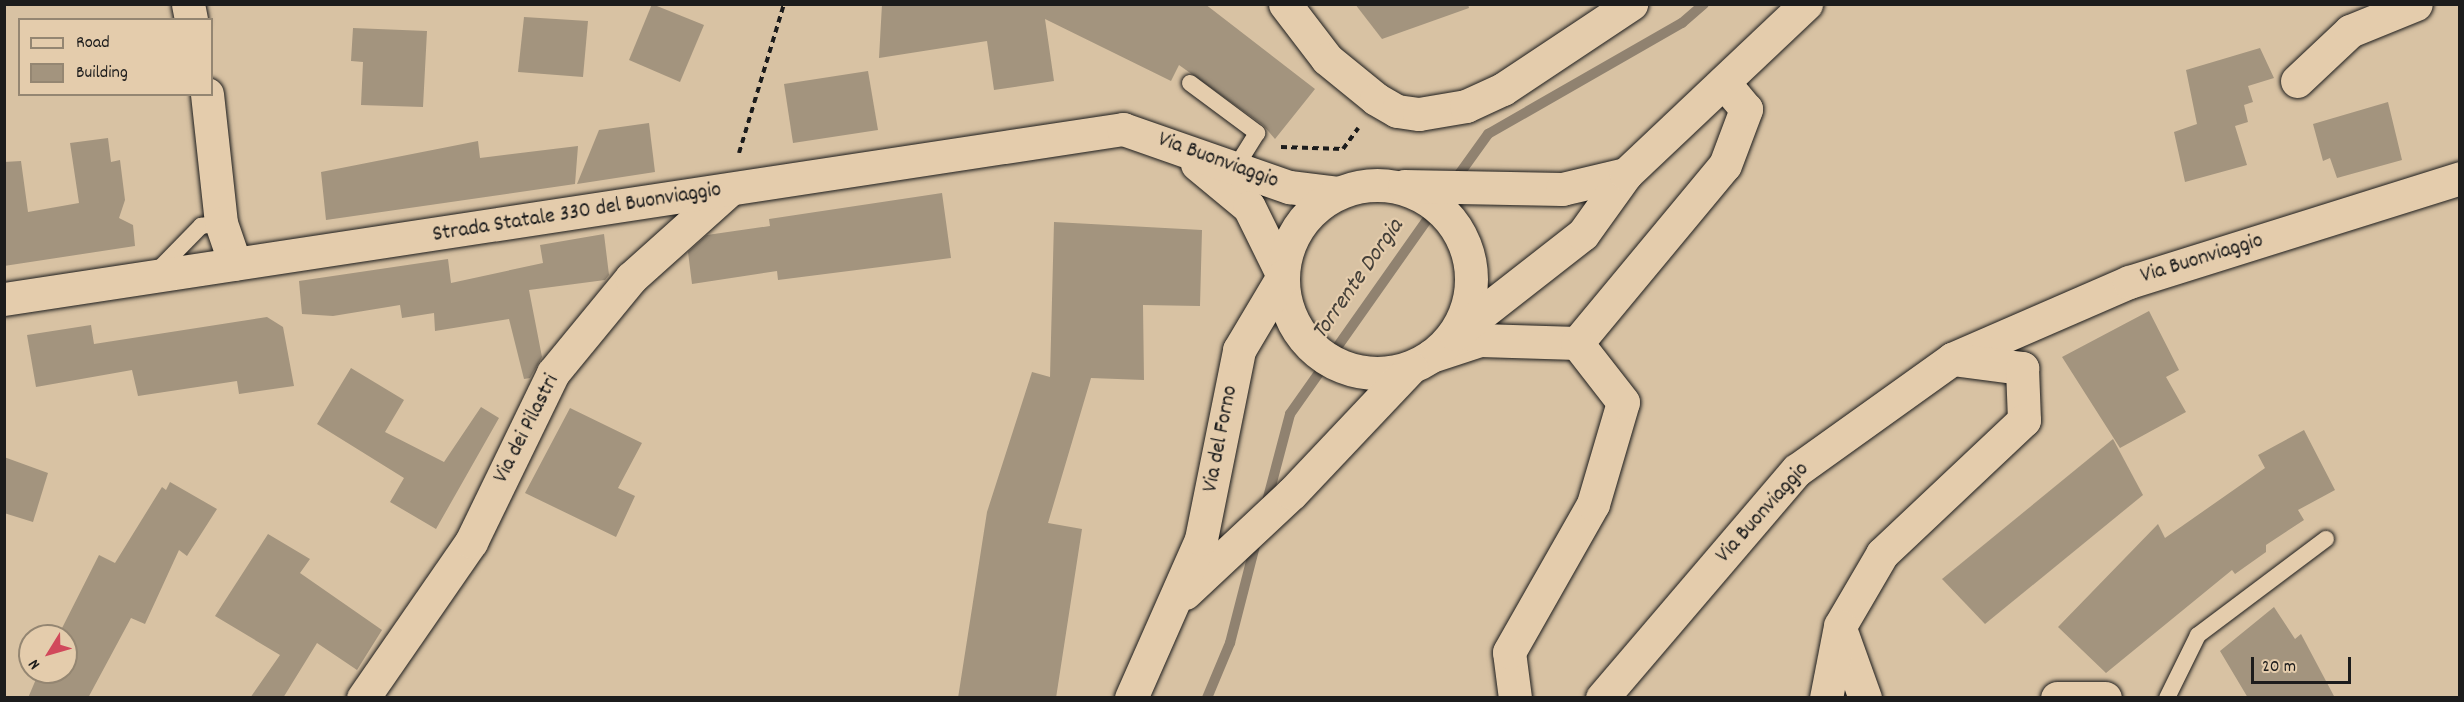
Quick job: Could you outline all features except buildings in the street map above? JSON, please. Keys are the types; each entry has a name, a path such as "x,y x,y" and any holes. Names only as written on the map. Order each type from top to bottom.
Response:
{"street":[{"path":"1285,4 1310,43 1397,111 1419,114 1466,106 1503,90 1631,4"},
{"path":"1431,353 1583,234 1626,174 1806,4"},
{"path":"2297,81 2350,31 2416,4"},
{"path":"1577,343 1725,165 1746,109 1723,82"},
{"path":"207,96 221,223 235,264"},
{"name":"Strada Statale 330 del Buonviaggio","path":"4,298 728,191 1112,130 1149,134"},
{"name":"Via Buonviaggio","path":"1149,134 1289,188 1338,193"},
{"name":"Via Buonviaggio","path":"1149,134 1234,191 1263,229 1283,276"},
{"path":"1577,343 1480,340 1431,353 1385,373 1351,369 1318,352 1291,318 1283,276 1299,225 1338,193 1393,186 1425,192 1476,187 1562,189 1626,174"},
{"name":"Via Buonviaggio","path":"1602,698 1797,470 1952,359 2129,282 2460,178"},
{"name":"Via dei Pilastri","path":"363,698 471,542 553,373 631,278 728,191"},
{"path":"1425,192 1452,223 1463,240 1471,281 1462,320 1431,353"},
{"name":"Via del Forno","path":"1131,698 1201,539 1239,350 1283,276"},
{"path":"1515,698 1509,652 1593,504 1623,402 1577,343"},
{"name":"Via del Forno","path":"1171,607 1287,497 1431,353"},
{"path":"1826,698 1840,626 1882,554 2024,420 2022,368 1952,359"},
{"path":"1840,626 1865,698"},
{"path":"2057,698 2105,698"}],"lane":[{"path":"1190,83 1257,133 1236,167"},
{"path":"151,277 201,226 221,223"},
{"path":"2167,698 2198,635 2326,539"}],"path":[{"path":"728,191 784,4"},
{"path":"1257,133 1275,147 1343,149 1352,136"}],"waterway":[{"name":"Torrente Dorgia","path":"1455,180 1488,134 1682,23 1704,4"},
{"name":"Torrente Dorgia","path":"1266,505 1290,414 1446,193"},
{"name":"Torrente Dorgia","path":"1207,698 1230,643 1257,538"}]}
